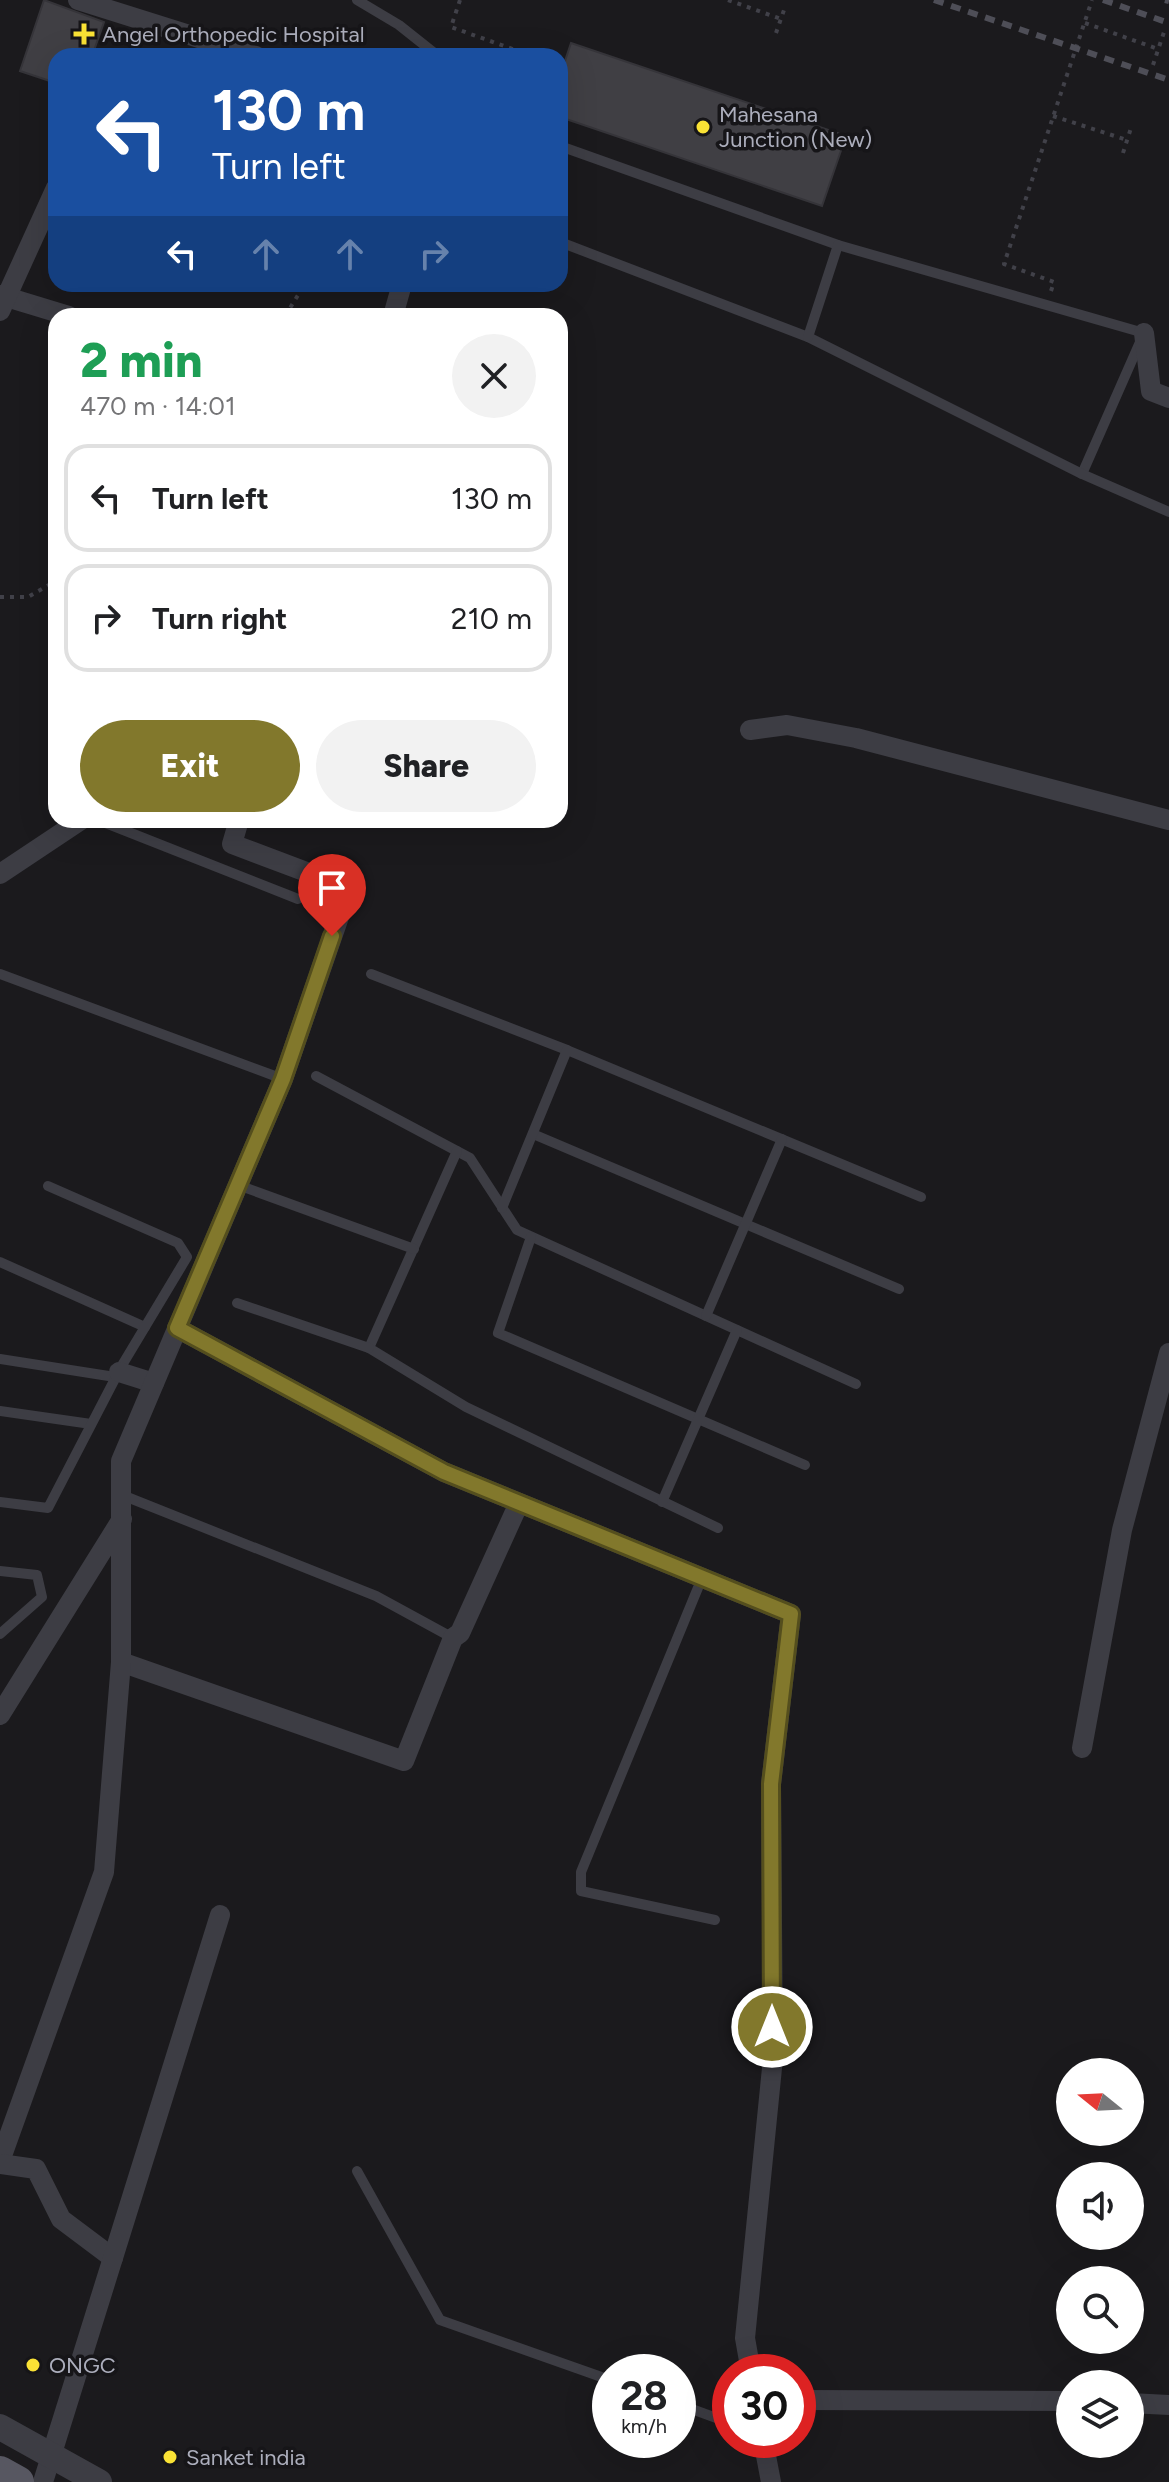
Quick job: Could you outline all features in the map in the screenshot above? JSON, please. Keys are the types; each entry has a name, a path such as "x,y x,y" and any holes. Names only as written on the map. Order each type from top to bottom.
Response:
{"main road":[{"path":"0,2472 18,2482"}],"street":[{"path":"78,0 231,48"},
{"path":"48,205 2,301 48,311"},
{"path":"1144,333 1151,391 1169,398"},
{"path":"750,730 787,725 856,738 1169,820"},
{"path":"0,874 69,828"},
{"path":"113,2258 61,2219 36,2169 0,2162 104,1872 121,1662 121,1461 283,1079 349,888 232,844 237,828"},
{"path":"177,1328 444,1472 791,1614 771,1784 773,2058 745,2338 748,2354"},
{"path":"1082,1748 1122,1530 1169,1353"},
{"path":"119,1372 154,1383"},
{"path":"121,1662 404,1761 453,1638 460,1633 519,1503"},
{"path":"0,1715 122,1519"},
{"path":"43,2482 49,2454 220,1915"},
{"path":"816,2400 1056,2401"},
{"path":"1144,2404 1169,2405"},
{"path":"0,2427 99,2482"},
{"path":"766,2458 771,2482"}],"lane":[{"path":"357,0 399,25 428,48"},
{"path":"568,149 838,245 1144,333 1082,474"},
{"path":"568,245 808,337 1082,474 1169,512"},
{"path":"808,337 838,245"},
{"path":"118,828 298,899"},
{"path":"0,974 283,1079"},
{"path":"371,974 567,1050 921,1197"},
{"path":"502,1208 567,1050"},
{"path":"316,1076 470,1158 517,1230 856,1384"},
{"path":"533,1134 899,1289"},
{"path":"706,1316 782,1139"},
{"path":"369,1348 457,1151"},
{"path":"238,1185 414,1249"},
{"path":"0,1502 48,1508 119,1372 187,1257 178,1243 48,1186"},
{"path":"531,1237 498,1333 805,1465"},
{"path":"0,1262 145,1327"},
{"path":"237,1303 369,1348 466,1407 718,1528"},
{"path":"662,1502 737,1330"},
{"path":"0,1359 115,1377 119,1372"},
{"path":"0,1411 91,1424"},
{"path":"122,1495 376,1596 453,1638"},
{"path":"0,1571 37,1575 42,1597 0,1634"},
{"path":"702,1578 581,1872 581,1891 715,1920"},
{"path":"357,2171 440,2320 592,2374"}],"path":[{"path":"460,0 451,27 510,48"},
{"path":"728,0 781,19"},
{"path":"1054,282 1004,264 1092,0"},
{"path":"776,33 784,10"},
{"path":"1085,23 1158,49"},
{"path":"1153,65 1164,32"},
{"path":"1053,116 1127,140"},
{"path":"1123,153 1131,128"},
{"path":"0,597 28,597 48,586"}],"building":[{"path":"44,0 104,22 95,48 48,48 48,80 20,71"},
{"name":"Mahesana Junction (New)","path":"571,43 846,136 822,206 568,120 568,52"}],"railway":[{"path":"934,0 1169,80"},
{"path":"1103,0 1169,23"},
{"path":"1165,0 1169,1"}],"place":[{"name":"Angel Orthopedic Hospital","path":"84,34"},
{"name":"Mahesana Junction (New)","path":"703,127"},
{"name":"ONGC","path":"33,2365"},
{"name":"Sanket india","path":"170,2457"}],"route":[{"path":"332,936 283,1079 177,1328 444,1472 791,1614 771,1784 772,2027"}]}
